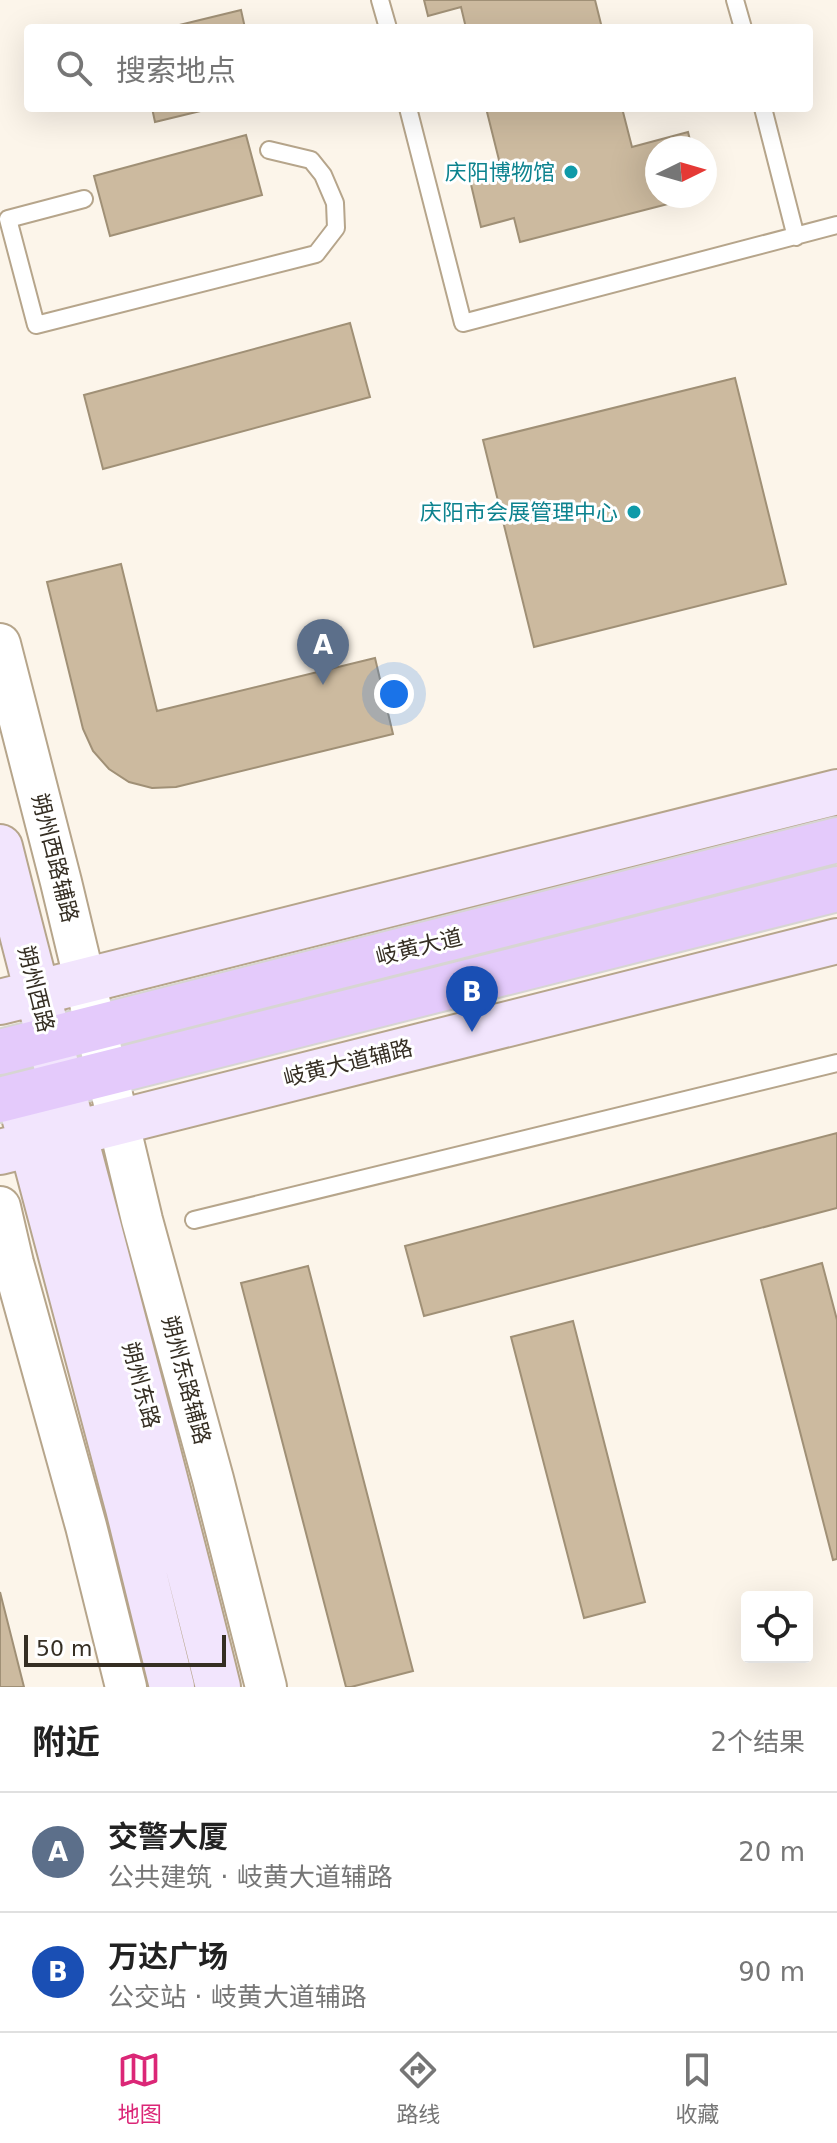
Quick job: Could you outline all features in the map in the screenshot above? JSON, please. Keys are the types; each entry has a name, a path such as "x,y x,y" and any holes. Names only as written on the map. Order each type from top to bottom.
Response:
{"main road":[{"path":"18,997 837,792"},
{"name":"岐黄大道","path":"2,1042 49,1040 837,840"},
{"name":"朔州西路","path":"0,847 18,997 49,1040 60,1085"},
{"name":"岐黄大道","path":"9,1098 837,889"},
{"name":"岐黄大道辅路","path":"15,1148 837,941"},
{"name":"朔州西路","path":"2,1042 9,1098"},
{"name":"朔州东路","path":"60,1085 171,1496 218,1687"},
{"name":"朔州东路","path":"9,1098 19,1227 128,1508 172,1687"}],"street":[{"name":"朔州西路辅路","path":"0,644 107,1073"},
{"name":"朔州东路辅路","path":"107,1073 142,1220 266,1687"},
{"path":"19,1227 86,1526 126,1687"}],"lane":[{"path":"380,0 387,24"},
{"path":"735,0 742,24"},
{"path":"409,112 463,323 837,225"},
{"path":"764,112 796,237"},
{"path":"84,199 4,220 36,325 316,254 336,228 335,203 323,175 311,160 269,150"},
{"path":"194,1220 837,1063"}],"building":[{"path":"424,0 595,0 601,24 465,24 461,7 428,16"},
{"path":"241,10 244,24 183,24"},
{"path":"153,112 196,112 155,122"},
{"name":"庆阳博物馆","path":"487,112 623,112 632,147 645,144 645,208 652,208 520,242 514,218 481,227 469,176 501,168"},
{"path":"246,135 262,195 110,236 94,176"},
{"path":"350,323 370,397 103,469 84,395"},
{"name":"庆阳市会展管理中心","path":"735,378 786,584 534,647 483,440"},
{"path":"121,564 157,711 375,658 393,734 176,787 152,788 129,782 109,769 93,751 83,729 47,582"},
{"path":"837,1133 837,1208 424,1316 405,1246"},
{"path":"822,1263 837,1320 837,1559 833,1560 761,1280"},
{"path":"308,1266 413,1671 351,1687 346,1687 241,1283"},
{"path":"573,1321 645,1602 584,1618 511,1337"},
{"path":"0,1592 24,1687 0,1687"}],"place":[{"name":"庆阳博物馆","path":"571,172"},
{"name":"庆阳市会展管理中心","path":"634,512"},
{"name":"交警大厦","path":"323,685"},
{"name":"万达广场","path":"472,1032"}]}
